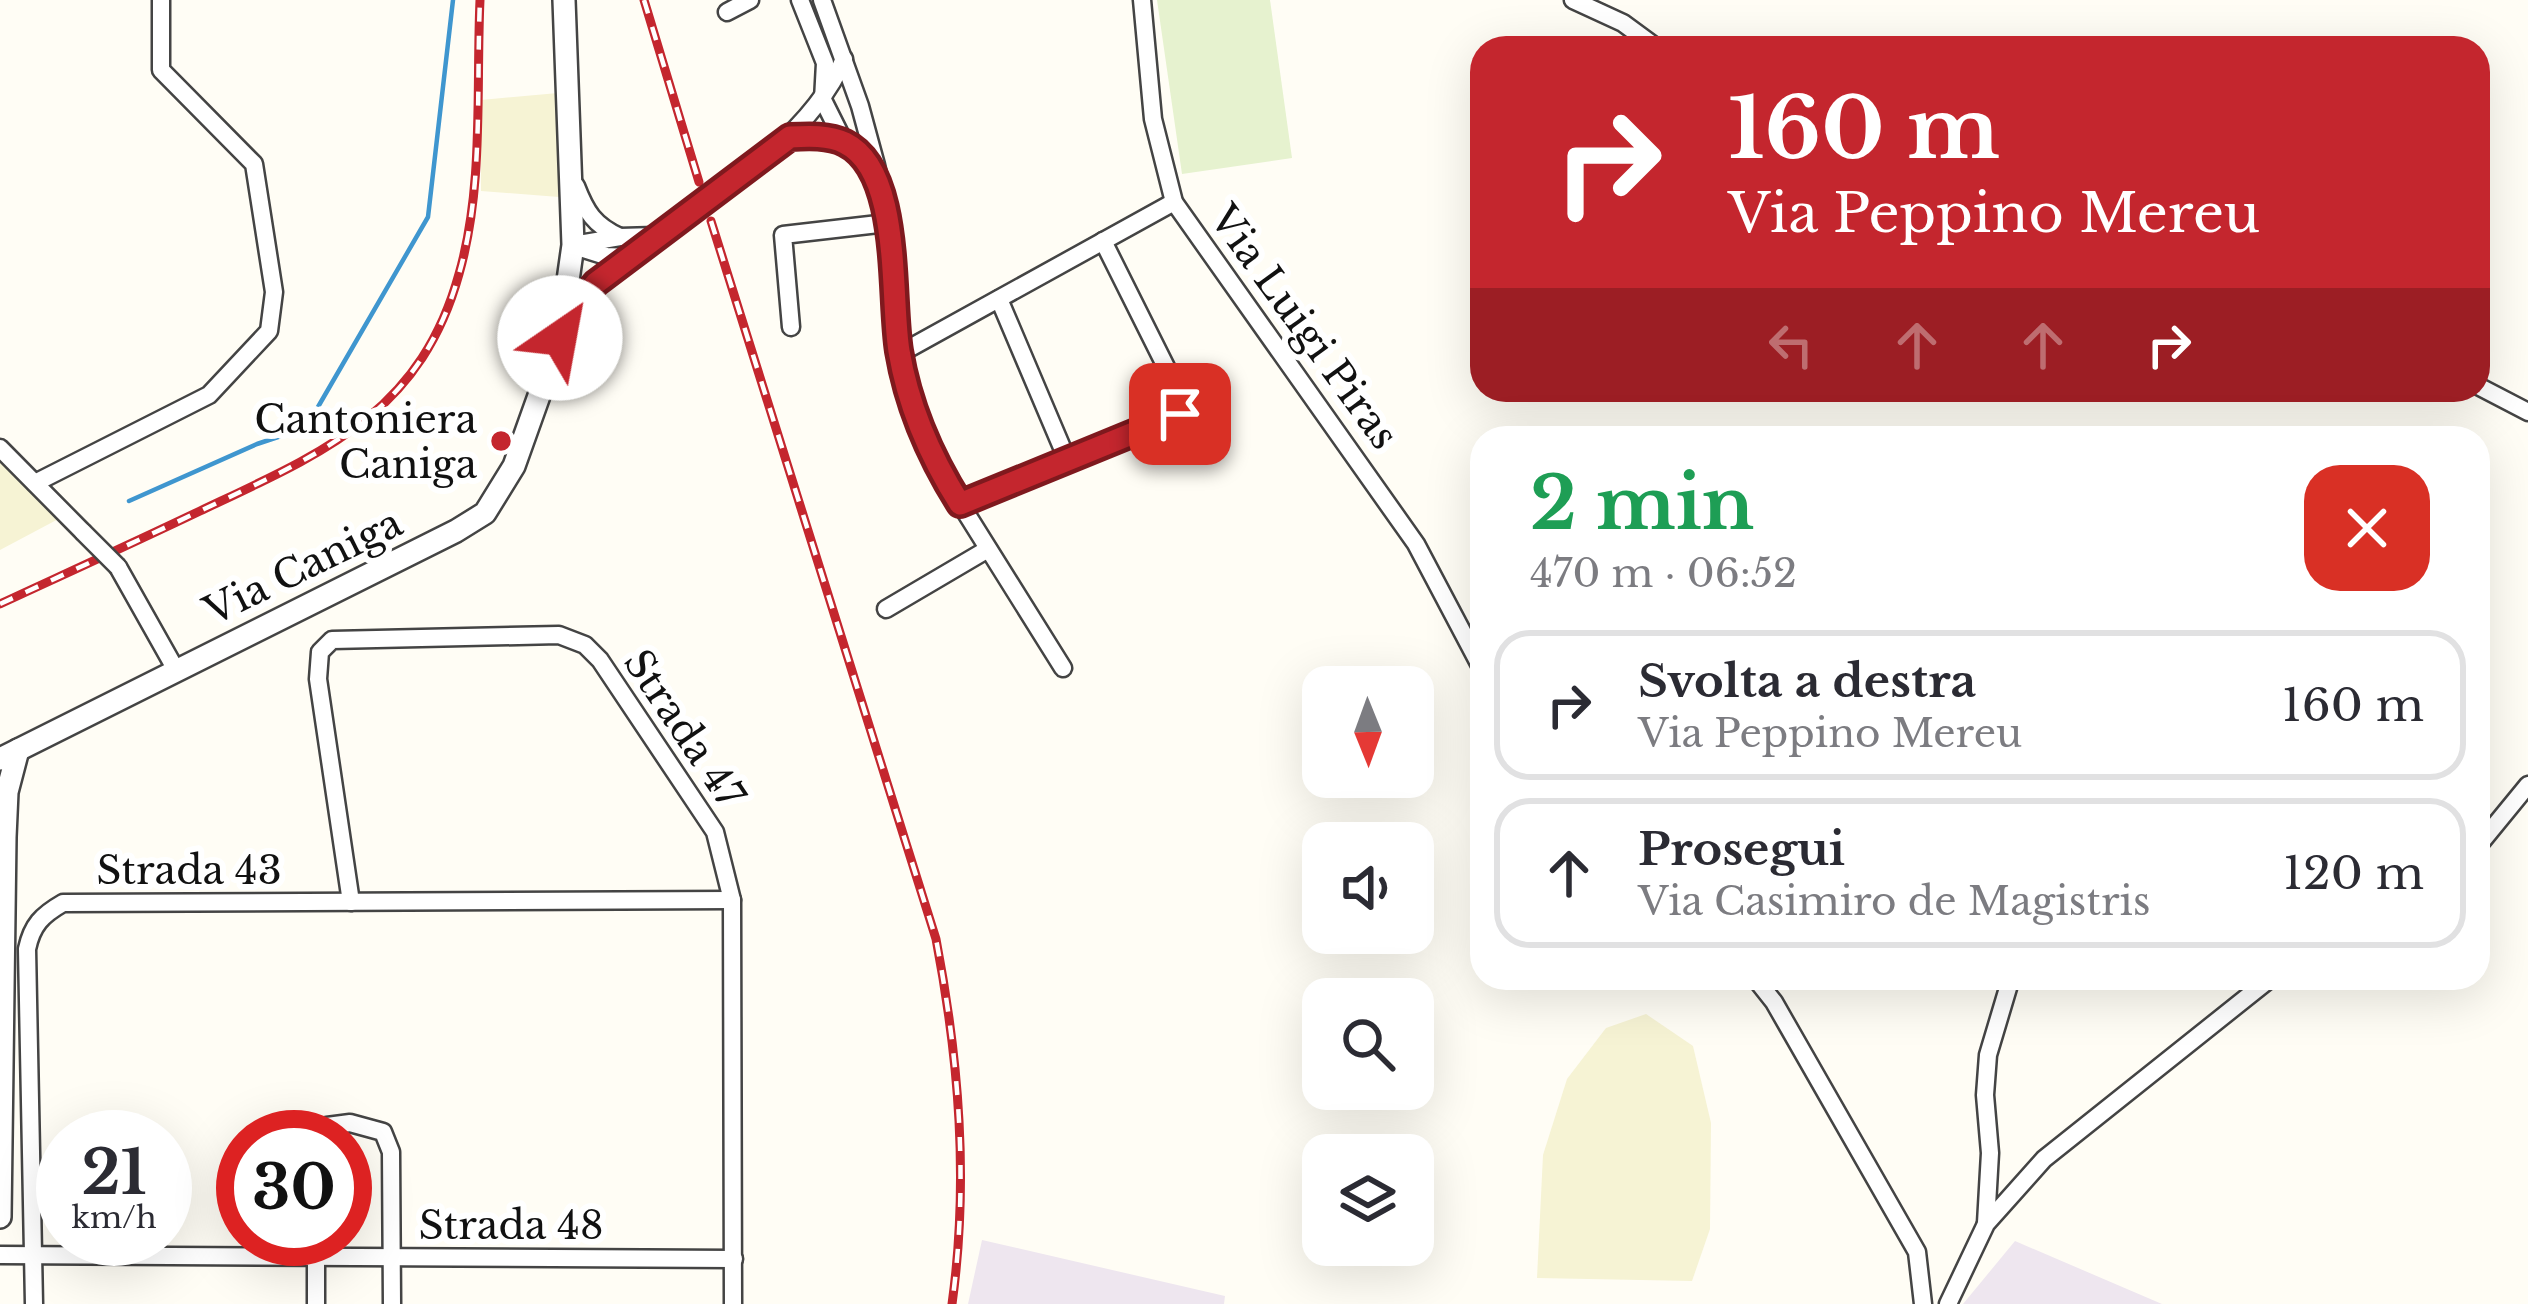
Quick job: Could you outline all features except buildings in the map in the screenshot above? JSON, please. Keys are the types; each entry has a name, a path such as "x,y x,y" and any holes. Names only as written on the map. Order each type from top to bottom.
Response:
{"street":[{"path":"34,483 209,395 268,332 274,292 254,164 161,70 161,0"},
{"name":"Via Caniga","path":"9,754 484,513 514,466 560,338 573,245 564,0"},
{"path":"727,12 750,0"},
{"path":"800,0 825,63 823,100 844,142"},
{"path":"822,0 880,180 899,354 931,457 1063,668"},
{"name":"Via Luigi Piras","path":"1142,0 1153,119 1174,202 1416,544 1470,646"},
{"path":"1574,0 1641,36"},
{"path":"560,338 580,302 628,257 790,137 823,100 844,59"},
{"path":"823,100 834,100 862,118"},
{"path":"790,137 844,142 880,180"},
{"path":"569,166 585,212 620,237"},
{"path":"899,354 1174,202"},
{"path":"791,327 783,235 887,224"},
{"path":"573,245 657,236"},
{"path":"960,504 1187,409 1103,241"},
{"path":"573,245 628,257"},
{"path":"999,299 1066,458"},
{"path":"2490,392 2528,412"},
{"path":"0,448 118,567 176,670"},
{"path":"886,609 988,549"},
{"name":"Strada 47","path":"351,902 318,679 320,652 332,640 560,635 584,645 600,659 715,832 732,900 733,1304"},
{"path":"0,1217 3,811 9,754"},
{"path":"2490,831 2528,784"},
{"name":"Strada 43","path":"34,1304 27,949 30,932 43,915 63,903 732,900"},
{"path":"1764,990 1917,1252 1923,1304"},
{"path":"1986,1224 1988,1055 2007,990"},
{"path":"1948,1304 1986,1224 2044,1160 2256,990"},
{"path":"372,1129 383,1132 392,1152 392,1304"},
{"name":"Strada 48","path":"0,1256 216,1249"},
{"name":"Strada 48","path":"372,1254 734,1259"},
{"path":"316,1266 316,1304"}],"shaded area":[{"path":"558,93 559,197 481,191 481,100"},
{"path":"0,456 64,516 0,550"},
{"path":"1646,1014 1693,1046 1711,1123 1710,1229 1692,1281 1537,1278 1543,1155 1567,1079 1606,1028"},
{"path":"982,1240 1225,1296 1224,1304 968,1304"},
{"path":"2015,1241 2162,1304 1963,1304"}],"green space":[{"path":"1157,0 1270,0 1292,158 1182,174"}],"waterway":[{"path":"129,501 299,430 311,419 428,217 453,0"}],"railway":[{"path":"0,604 286,470 360,424 392,396 442,322 467,241 476,173 480,0"},
{"path":"644,0 699,182"},
{"path":"711,221 936,939 959,1121 960,1212 952,1304"}],"place":[{"name":"Cantoniera Caniga","path":"501,441"}],"route":[{"path":"560,338 580,302 620,263 790,137 821,137 844,142 880,180 899,354 931,457 960,504 1180,414"}]}
